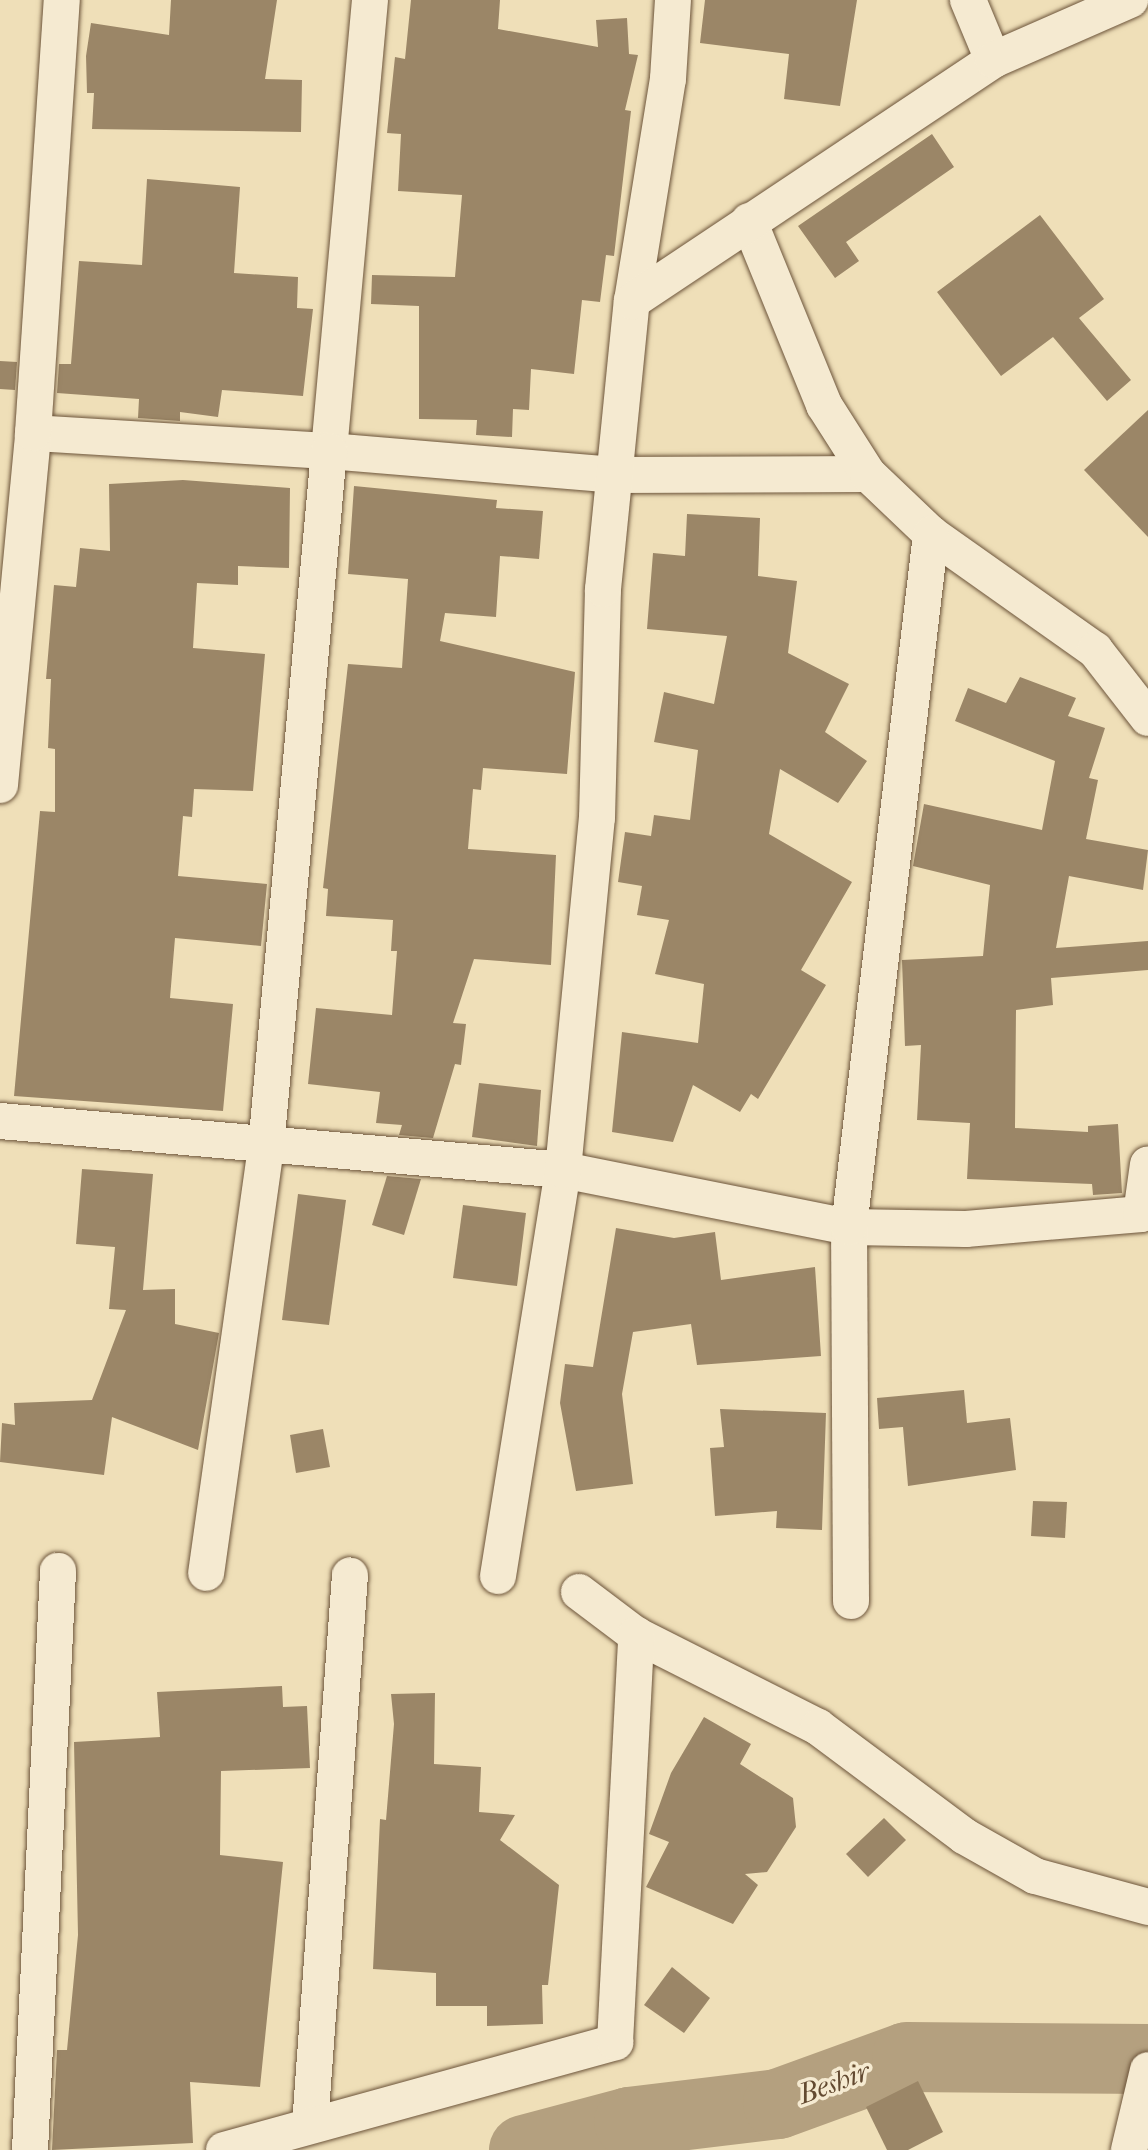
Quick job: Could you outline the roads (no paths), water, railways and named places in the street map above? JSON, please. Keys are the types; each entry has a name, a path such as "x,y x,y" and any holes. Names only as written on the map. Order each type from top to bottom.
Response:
{"street":[{"path":"0,785 33,433 62,0"},
{"path":"206,1573 266,1147 370,0"},
{"path":"498,1576 563,1170 597,818 603,589 632,301 668,79 673,0"},
{"path":"968,0 993,60"},
{"path":"632,301 993,60 1130,0"},
{"path":"749,221 824,405 868,474 931,534 1095,650 1148,718"},
{"path":"33,433 329,451 614,475 868,474"},
{"path":"851,1601 849,1227 931,534"},
{"path":"0,1121 266,1147 563,1170 849,1227 966,1229 1141,1214 1148,1164"},
{"path":"30,2150 58,1571"},
{"path":"310,2125 350,1575"},
{"path":"579,1592 636,1635 818,1727 964,1836 1035,1876 1148,1907"},
{"path":"224,2150 615,2042 636,1635"},
{"path":"1120,2145 1144,2084"}],"waterway":[{"name":"Beshir","path":"524,2150 629,2122 778,2104 907,2057 1148,2059"}]}
